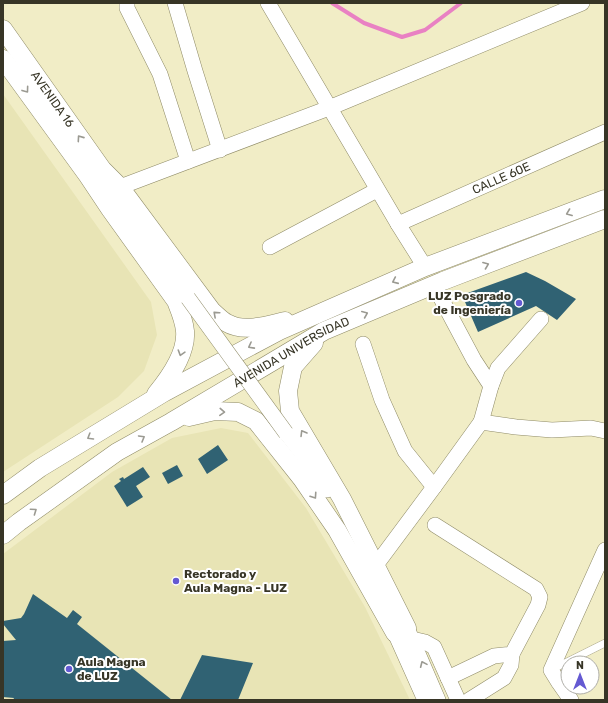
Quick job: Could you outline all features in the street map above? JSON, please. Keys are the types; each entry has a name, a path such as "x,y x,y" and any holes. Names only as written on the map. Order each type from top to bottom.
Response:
{"street":[{"path":"127,3 127,8 160,74 188,161"},
{"path":"175,3 220,150"},
{"path":"268,3 377,190 425,267"},
{"path":"117,192 188,161 329,108 582,3"},
{"name":"AVENIDA 16","path":"3,29 95,173"},
{"path":"3,59 95,173 117,192 212,311 227,324 244,328 261,327 319,314"},
{"name":"CALLE 60E","path":"398,224 605,132"},
{"path":"95,173 110,209 176,301 182,317 185,332 179,360 167,381 152,399"},
{"path":"270,247 377,190"},
{"path":"117,192 188,298 318,476 346,522 392,612 405,634 425,700"},
{"name":"AVENIDA UNIVERSIDAD","path":"3,495 40,468 152,399 279,331 425,267 605,200"},
{"name":"AVENIDA UNIVERSIDAD","path":"3,534 117,452 171,422 324,331 434,285 605,219"},
{"path":"434,285 474,360 491,386"},
{"path":"376,565 481,422 491,386 498,368 540,319"},
{"path":"324,331 293,367 288,391 290,411 342,499 376,565 405,634 438,700"},
{"path":"363,344 382,400 405,451 434,487"},
{"path":"171,422 215,411 238,412 256,421 302,479 405,634 434,647 458,700"},
{"path":"481,422 552,430 591,428 605,431"},
{"path":"435,525 536,589 540,597 538,605 512,654 511,665 504,678 469,700"},
{"path":"571,700 551,670 605,550"},
{"path":"448,678 494,656 512,654"}],"lane":[{"path":"551,670 605,643"}],"shaded area":[{"path":"3,94 151,302 157,335 144,371 118,397 3,472"},
{"name":"Rectorado y Aula Magna - LUZ","path":"221,428 248,433 306,508 365,607 410,700 3,700 3,554 112,472 172,438"}],"building":[{"name":"LUZ Posgrado de Ingeniería","path":"526,272 576,299 557,320 536,306 478,332 462,295"},
{"path":"218,445 228,460 207,474 198,459"},
{"path":"177,465 183,476 168,484 162,473"},
{"path":"143,467 150,477 136,486 143,497 127,507 114,486 121,481 119,479 123,477 124,479"},
{"name":"Aula Magna de LUZ","path":"33,594 67,618 73,610 82,617 77,624 172,700 13,700 14,698 3,697 3,641 16,640 3,624 3,621 21,618"},
{"path":"202,655 253,663 238,700 180,700"}],"waterway":[{"path":"332,3 364,23 402,37 425,30 461,3"}],"place":[{"name":"LUZ Posgrado de Ingeniería","path":"519,303"},
{"name":"Rectorado y Aula Magna - LUZ","path":"176,581"},
{"name":"Aula Magna de LUZ","path":"69,669"}]}
